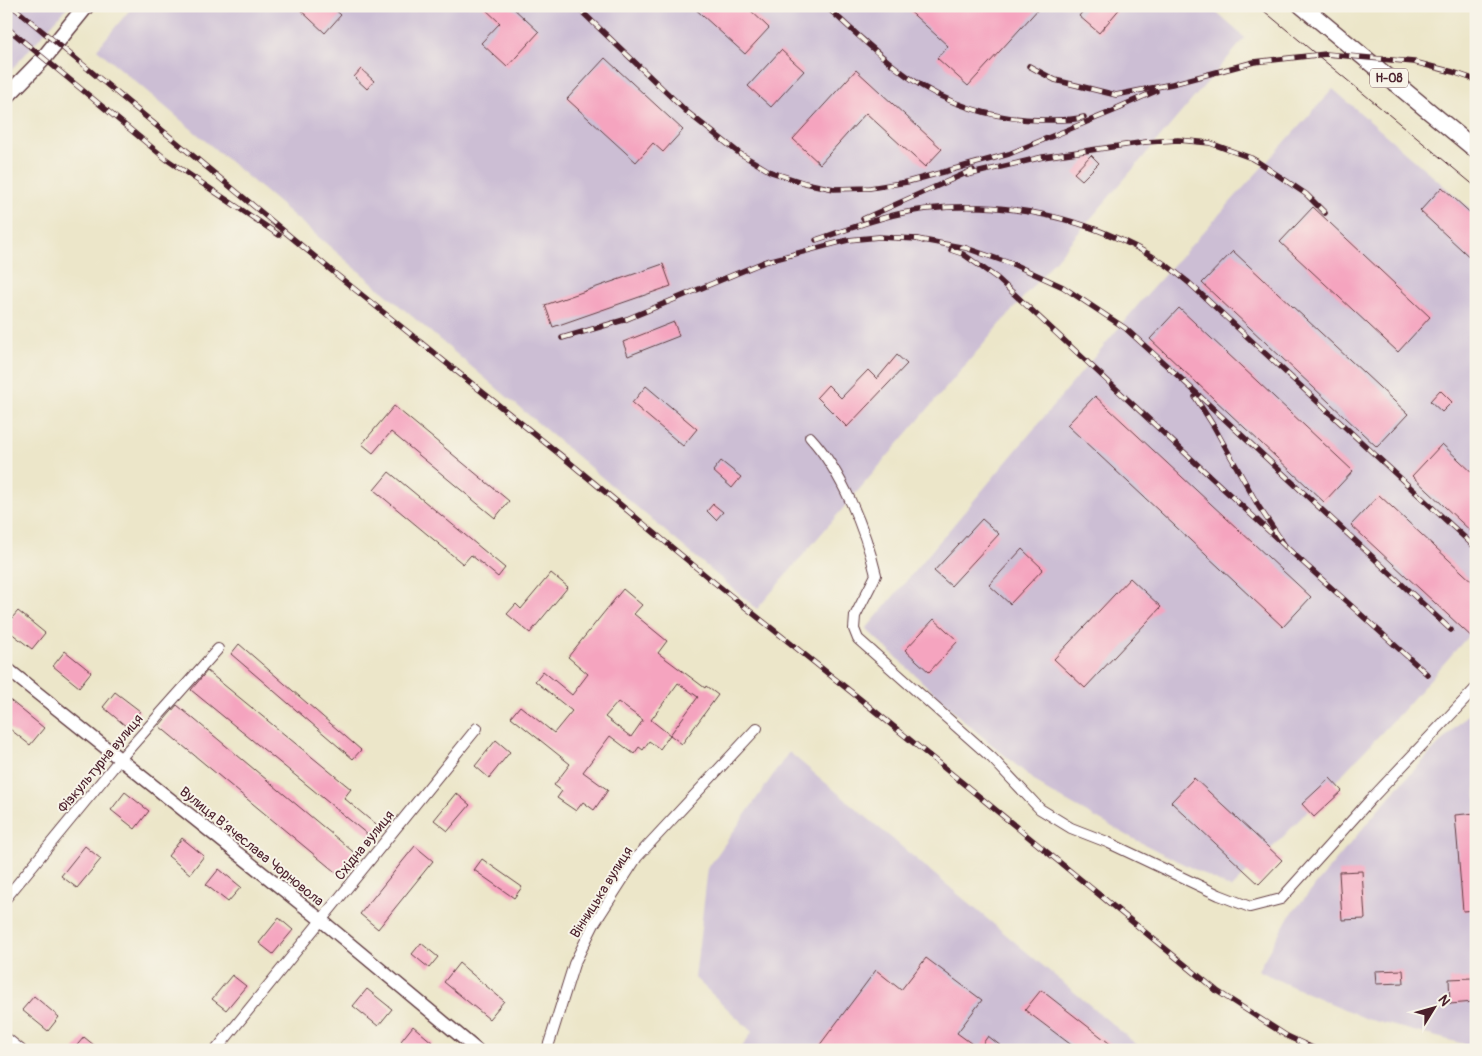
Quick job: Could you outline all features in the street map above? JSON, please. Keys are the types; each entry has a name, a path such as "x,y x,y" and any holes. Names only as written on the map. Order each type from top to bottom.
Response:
{"main road":[{"path":"6,97 43,59 86,6"},
{"name":"Н-08","path":"1302,6 1476,150"}],"street":[{"path":"810,437 821,449 850,499 869,547 876,575 855,616 854,629 858,639 992,758 1040,809 1072,828 1107,842 1219,895 1250,907 1281,899 1372,798 1476,688"},
{"name":"Фізкультурна вулиця","path":"6,898 120,759 218,648"},
{"name":"Вулиця Вʼячеслава Чорновола","path":"6,668 321,920 477,1050"},
{"name":"Східна вулиця","path":"216,1050 477,728"},
{"name":"Вінницька вулиця","path":"547,1050 574,964 594,924 637,856 757,728"},
{"path":"6,1038 21,1050"}],"shaded area":[{"path":"6,6 68,6 6,76"},
{"path":"133,6 1209,6 1245,38 757,609 97,49"},
{"path":"1333,89 1476,214 1476,627 1403,710 1281,839 1231,888 1132,838 1046,790 965,722 866,629 1148,293"},
{"path":"1476,706 1476,1047 1367,1019 1258,970 1288,918 1394,791"},
{"path":"789,752 1143,1050 740,1050 752,1032 695,978 708,868"}],"building":[{"path":"296,6 331,6 341,15 325,33"},
{"path":"482,6 511,6 539,32 507,67 481,43 500,23"},
{"path":"692,6 746,6 769,28 745,54"},
{"path":"904,6 1041,6 968,86 937,58 948,46"},
{"path":"1087,6 1122,6 1099,33 1079,16"},
{"path":"781,50 804,71 771,107 748,86"},
{"path":"605,58 683,130 663,152 653,143 636,162 567,99"},
{"path":"361,69 374,81 367,89 354,77"},
{"path":"856,70 942,149 925,167 866,113 820,164 793,139"},
{"path":"1091,155 1099,163 1082,180 1074,173"},
{"path":"1442,187 1476,218 1476,263 1420,211"},
{"path":"1313,207 1430,317 1398,352 1280,242"},
{"path":"1233,251 1408,414 1377,447 1202,283"},
{"path":"663,264 671,286 553,327 545,305"},
{"path":"1179,308 1353,471 1324,502 1150,339"},
{"path":"674,322 679,336 628,356 623,342"},
{"path":"897,355 907,364 847,427 817,397 828,385 841,398 868,370 877,379"},
{"path":"646,386 697,429 683,446 632,403"},
{"path":"1440,390 1452,402 1442,412 1430,401"},
{"path":"1095,396 1311,597 1283,627 1067,425"},
{"path":"394,406 509,501 495,518 391,432 373,453 362,444"},
{"path":"1442,444 1476,476 1476,536 1412,476"},
{"path":"721,461 741,477 732,488 713,471"},
{"path":"389,472 505,568 498,577 471,555 463,564 374,490"},
{"path":"1379,495 1476,585 1476,641 1351,525"},
{"path":"713,504 723,512 716,520 707,511"},
{"path":"982,519 999,534 951,586 934,571"},
{"path":"1022,549 1043,569 1010,604 989,585"},
{"path":"551,573 568,587 530,633 507,614 516,604 521,609"},
{"path":"1130,578 1161,607 1085,688 1054,659"},
{"path":"623,589 642,605 634,614 667,641 658,653 705,688 706,686 718,695 682,744 670,735 660,749 649,741 643,750 639,747 634,754 610,736 583,772 608,790 594,810 583,802 576,811 557,798 562,791 554,785 570,764 511,717 520,706 554,733 572,711 535,681 543,671 572,695 588,674 568,657","holes":["678,683 698,697 670,735 651,720","618,702 643,720 631,737 605,717"]},
{"path":"18,611 45,633 32,649 6,629 6,625"},
{"path":"934,619 958,641 929,672 905,650"},
{"path":"239,644 361,750 353,759 231,654"},
{"path":"65,651 91,672 79,687 53,666"},
{"path":"207,671 351,789 344,798 381,829 373,839 191,690"},
{"path":"115,692 140,711 127,727 103,707"},
{"path":"6,697 44,728 30,745 6,726"},
{"path":"177,705 357,855 340,876 159,726"},
{"path":"496,740 510,752 489,778 475,766"},
{"path":"1194,778 1282,860 1259,884 1171,802"},
{"path":"1330,778 1342,791 1314,817 1302,804"},
{"path":"125,792 149,811 135,829 111,810"},
{"path":"456,793 470,805 448,831 434,820"},
{"path":"1476,813 1476,910 1463,911 1455,815"},
{"path":"182,838 204,856 190,874 168,856"},
{"path":"85,846 101,859 77,888 61,876"},
{"path":"415,846 433,861 378,929 360,914"},
{"path":"482,859 522,887 514,898 474,870"},
{"path":"219,869 241,887 228,902 206,885"},
{"path":"1362,871 1365,919 1342,920 1339,872"},
{"path":"279,918 293,930 273,954 259,943"},
{"path":"421,943 438,957 429,968 412,954"},
{"path":"926,958 982,1000 957,1033 979,1049 988,1036 1006,1050 816,1050 876,970 901,990"},
{"path":"459,963 504,1001 489,1019 444,982"},
{"path":"1403,970 1404,983 1376,984 1375,971"},
{"path":"232,975 246,986 226,1010 212,999"},
{"path":"1472,978 1474,1002 1450,1004 1449,979"},
{"path":"367,989 392,1009 378,1026 353,1006"},
{"path":"1041,990 1118,1050 1078,1050 1025,1010"},
{"path":"34,996 59,1017 48,1031 22,1010"},
{"path":"413,1026 433,1043 427,1050 411,1050 401,1041"},
{"path":"84,1037 100,1050 73,1050"}],"tram line":[{"path":"1258,6 1476,187"}],"railway":[{"path":"12,6 337,275 1217,991 1287,1036 1317,1050"},
{"path":"576,6 687,112 739,153 771,172 805,183 834,189 870,188 907,182 1009,154 1123,107"},
{"path":"826,6 896,68 922,86 954,102 971,109 1006,117 1042,120 1084,117"},
{"path":"6,27 166,159 279,235"},
{"path":"1029,66 1055,80 1116,95 1172,84 1254,62 1326,54 1414,62 1476,80"},
{"path":"1117,108 1156,91"},
{"path":"967,175 1043,157 1146,142 1178,140 1210,143 1258,162 1306,194 1325,213"},
{"path":"863,219 973,170"},
{"path":"816,240 913,211 957,207 988,207 1018,210 1077,223 1106,233 1134,246 1164,263 1188,282 1476,548"},
{"path":"764,262 848,240 879,237 923,241"},
{"path":"917,239 966,248 1015,265 1063,287 1125,328 1451,630"},
{"path":"951,250 963,254 997,278 1286,547"},
{"path":"562,338 627,319 769,260"},
{"path":"1195,397 1259,507 1286,547 1428,675"}]}
